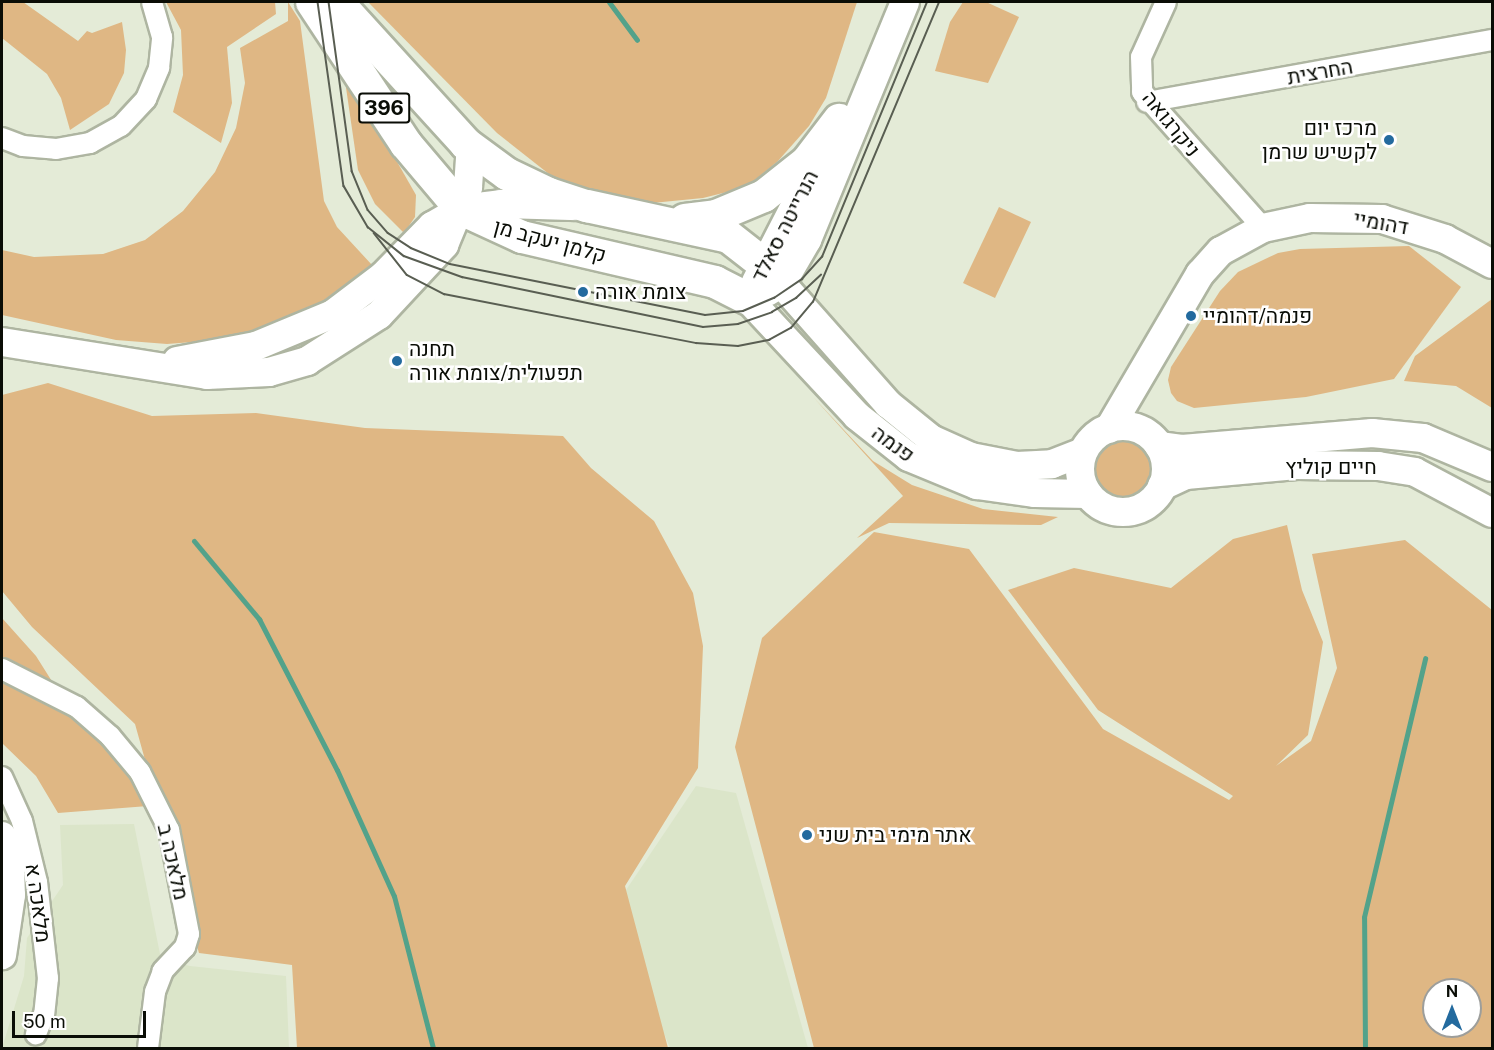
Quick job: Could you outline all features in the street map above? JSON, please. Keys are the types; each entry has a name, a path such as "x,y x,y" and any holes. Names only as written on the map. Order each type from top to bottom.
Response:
{"main road":[{"name":"קלמן יעקב מן","path":"312,2 406,144 461,209 522,237 715,282 748,299"},
{"name":"קלמן יעקב מן","path":"337,2 471,148 528,186 587,206 729,237 773,274"},
{"name":"הנרייטה סאלד","path":"773,274 887,2"},
{"name":"הנרייטה סאלד","path":"748,299 807,240 905,2"},
{"path":"657,220 716,216 764,196 807,162 839,120"},
{"path":"461,209 470,175 471,148"},
{"path":"2,342 123,362 207,357 298,331 349,303 396,264 432,226 461,209 501,204 587,206"},
{"name":"דהומיי","path":"1263,228 1322,218 1382,219 1445,239 1492,264"},
{"path":"1109,429 1210,261 1263,228"},
{"name":"פנמה","path":"773,274 888,404 942,445 979,459 1017,466 1052,464 1083,452"},
{"name":"פנמה","path":"748,299 849,408 909,457 977,485 1035,493 1088,494"},
{"path":"1145,368 1142,409 1166,469 1162,486 1148,503 1130,511 1109,510 1088,494 1080,476 1083,452 1092,439 1109,429 1130,427 1154,440"},
{"name":"חיים קוליץ","path":"1154,440 1182,449 1372,433 1423,438 1492,466"},
{"name":"חיים קוליץ","path":"1162,486 1186,474 1297,465 1378,466 1415,472 1492,513"},
{"path":"2,836 10,868 11,895 3,942"}],"street":[{"path":"2,138 23,146 56,149 90,143 121,126 146,99 159,68 162,37 152,2"},
{"name":"ניקרגואה","path":"1166,2 1141,57 1139,79 1147,102 1263,228"},
{"name":"החרצית","path":"1147,102 1492,40"},
{"name":"מלאכה ב","path":"2,669 76,707 110,736 140,772 169,830 189,934 185,947 163,971 155,992 148,1048"},
{"name":"מלאכה א","path":"2,777 22,821 36,882 48,978 44,1014 36,1034"}],"shaded area":[{"path":"2,2 23,2 78,41 87,31 92,33 122,22 126,50 124,73 109,104 70,130 61,98 47,74 2,38"},
{"path":"166,2 275,2 276,14 227,47 232,103 221,143 173,112 183,75 181,30"},
{"path":"288,2 300,21 324,201 337,227 372,265 324,303 276,325 205,341 167,344 116,340 2,315 2,250 34,257 103,254 145,240 183,211 215,172 236,128 245,83 240,48 288,21"},
{"path":"368,2 857,2 826,98 809,126 778,161 747,187 703,198 642,204 554,178 497,133"},
{"path":"963,2 986,2 1019,17 988,83 935,71 950,22"},
{"path":"343,67 416,195 415,217 404,233 375,204 358,170"},
{"path":"999,207 1031,222 995,298 963,283"},
{"path":"1409,246 1461,287 1394,379 1306,397 1194,408 1177,401 1171,393 1168,380 1171,367 1220,291 1238,272 1278,253 1300,249"},
{"path":"1492,299 1492,408 1456,386 1404,381 1415,356"},
{"path":"48,383 152,416 256,413 365,428 563,436 591,468 654,521 693,593 703,646 698,768 625,886 668,1048 297,1048 292,965 199,953 135,724 32,627 2,591 2,395"},
{"path":"813,397 873,461 912,485 983,509 1058,517 1041,525 889,523 857,538 903,496"},
{"path":"1129,435 1141,441 1150,450 1156,462 1154,482 1146,493 1129,503 1115,503 1098,493 1090,482 1088,462 1098,445 1109,437"},
{"path":"1287,525 1302,590 1323,642 1308,735 1276,766 1311,741 1337,668 1312,554 1405,540 1492,610 1492,1048 814,1048 735,747 762,638 874,532 969,549 1103,729 1229,800 1233,796 1098,710 1008,590 1074,568 1171,588 1233,539"},
{"path":"2,618 36,656 77,721 120,760 148,806 58,813 36,776 2,743"},
{"path":"696,786 736,793 808,1048 670,1048 623,933 624,893"},
{"path":"134,824 161,959 190,966 286,976 289,1048 2,1048 24,976 27,938 63,885 60,825"}],"waterway":[{"path":"609,2 637,40"},
{"path":"194,541 259,619 337,770 394,896 433,1048"},
{"path":"1365,1048 1364,917 1425,658"}],"tram line":[{"path":"318,2 344,186 368,227 404,256 462,277 703,327 738,324 772,312 796,298 821,275"},
{"path":"329,2 352,171 368,210 388,233 411,248 450,264 705,315 743,311 774,298 802,279 822,257 927,2"},
{"path":"374,233 407,275 444,294 696,343 738,346 769,340 791,328 813,302 939,2"}],"place":[{"name":"מרכז יום לקשיש שרמן","path":"1389,140"},
{"name":"צומת אורה","path":"583,292"},
{"name":"פנמה/דהומיי","path":"1191,316"},
{"name":"תחנה תפעולית/צומת אורה","path":"397,361"},
{"name":"אתר מימי בית שני","path":"807,835"}]}
